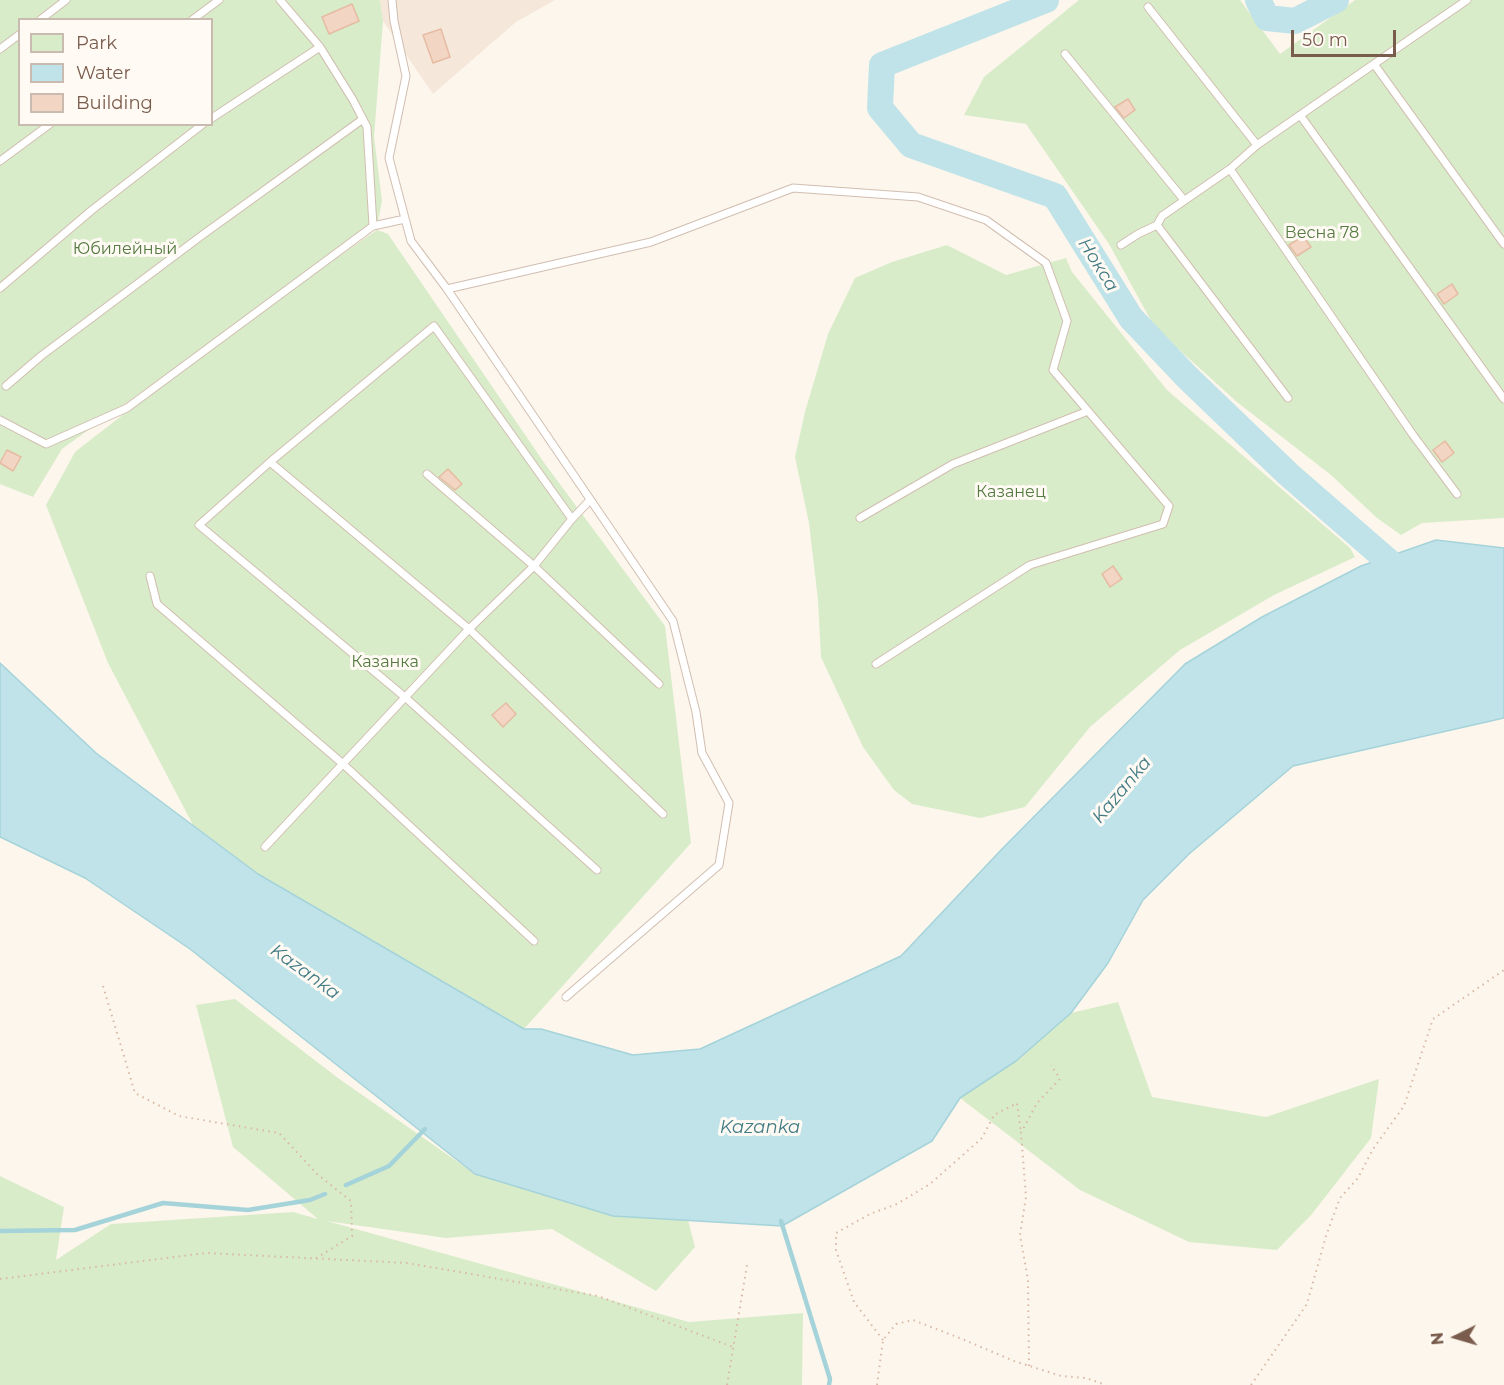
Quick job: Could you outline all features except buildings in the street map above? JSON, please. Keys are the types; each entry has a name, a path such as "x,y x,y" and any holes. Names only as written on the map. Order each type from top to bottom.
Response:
{"lane":[{"path":"43,18 66,0"},
{"path":"195,18 219,0"},
{"path":"280,0 320,47 367,127 373,226"},
{"path":"392,0 394,21 406,76 389,158 411,241 447,290 673,621 696,712 702,753 729,803 719,865 566,997"},
{"path":"1121,245 1157,225 1162,216 1230,170 1257,145 1467,0"},
{"path":"1148,7 1257,145"},
{"path":"0,49 18,36"},
{"path":"213,117 320,47"},
{"path":"1065,54 1184,200"},
{"path":"1374,64 1504,244"},
{"path":"1300,115 1504,399"},
{"path":"6,386 107,306 363,119"},
{"path":"0,161 47,126"},
{"path":"0,288 92,210 200,126"},
{"path":"1230,170 1406,425 1457,494"},
{"path":"447,290 651,242 793,188 918,197 986,220 1046,263 1068,321 1053,370 1169,506 1163,524 1030,566 876,664"},
{"path":"0,420 46,444 127,408 373,226 405,219"},
{"path":"1157,225 1288,398"},
{"path":"572,519 434,326 270,462 199,525 406,698 597,870"},
{"path":"860,518 953,464 1088,411"},
{"path":"270,462 469,629 663,814"},
{"path":"427,474 534,566 659,684"},
{"path":"265,847 469,629 534,566 590,500"},
{"path":"150,576 157,604 343,764 534,940"}],"path":[{"path":"1251,1385 1306,1304 1340,1198 1358,1178 1373,1149 1404,1106 1433,1019 1504,970"},
{"path":"103,986 135,1093 179,1116 279,1133 317,1174 351,1202 352,1236 315,1259"},
{"path":"1021,1133 1038,1102 1060,1079 1052,1065"},
{"path":"883,1340 854,1302 836,1250 836,1233 870,1214 897,1204 930,1184 982,1138 994,1115 1017,1103 1026,1197 1020,1235 1028,1280 1029,1366"},
{"path":"0,1279 206,1253 407,1263 598,1296 733,1347"},
{"path":"727,1385 747,1265"},
{"path":"877,1385 883,1340 896,1324 913,1320 1014,1361 1061,1376 1086,1378 1106,1385"}],"shaded area":[{"path":"380,0 555,0 516,22 433,94 383,21"}],"green space":[{"name":"Юбилейный","path":"0,0 380,0 383,21 374,137 382,201 378,222 62,449 33,497 0,484"},
{"name":"Весна 78","path":"1079,0 1240,0 1280,54 1355,0 1504,0 1504,518 1422,523 1401,535 1377,518 1331,475 1237,402 1155,328 1109,244 1026,124 964,115 984,77"},
{"name":"Казанка","path":"377,230 388,234 545,464 665,626 691,843 524,1029 258,874 193,825 108,663 46,505 75,452 138,403"},
{"name":"Казанец","path":"947,245 1006,275 1066,258 1072,272 1167,390 1350,548 1355,557 1274,595 1180,650 1090,727 1025,807 980,818 912,804 894,790 863,747 821,657 818,600 809,523 795,457 805,412 828,334 855,278 892,262"},
{"path":"235,999 338,1078 475,1174 613,1216 688,1220 695,1247 656,1291 552,1229 446,1238 327,1221 689,1322 803,1313 802,1385 0,1385 0,1176 64,1207 56,1260 111,1224 293,1212 318,1219 233,1147 196,1005"},
{"path":"1118,1002 1152,1097 1266,1117 1379,1079 1371,1138 1312,1214 1277,1250 1189,1242 1080,1190 960,1098 1016,1061 1071,1013"}],"water":[{"name":"Kazanka","path":"1436,540 1504,548 1504,718 1293,766 1189,854 1143,900 1108,963 1071,1013 1016,1061 960,1098 932,1141 782,1226 613,1216 475,1174 190,949 85,878 0,837 0,663 96,753 258,874 524,1029 541,1029 633,1055 700,1049 901,956 1001,850 1185,664 1262,617 1361,566"}],"waterway":[{"name":"Нокса","path":"1046,0 882,65 880,108 911,145 1055,196 1131,318 1187,377 1288,474 1410,580"},
{"name":"Нокса","path":"1258,0 1267,18 1295,21 1336,0"},
{"path":"346,1185 389,1166 425,1129"},
{"path":"0,1231 75,1230 163,1203 248,1210 310,1200 325,1194"},
{"path":"781,1221 830,1379 829,1385"}]}
